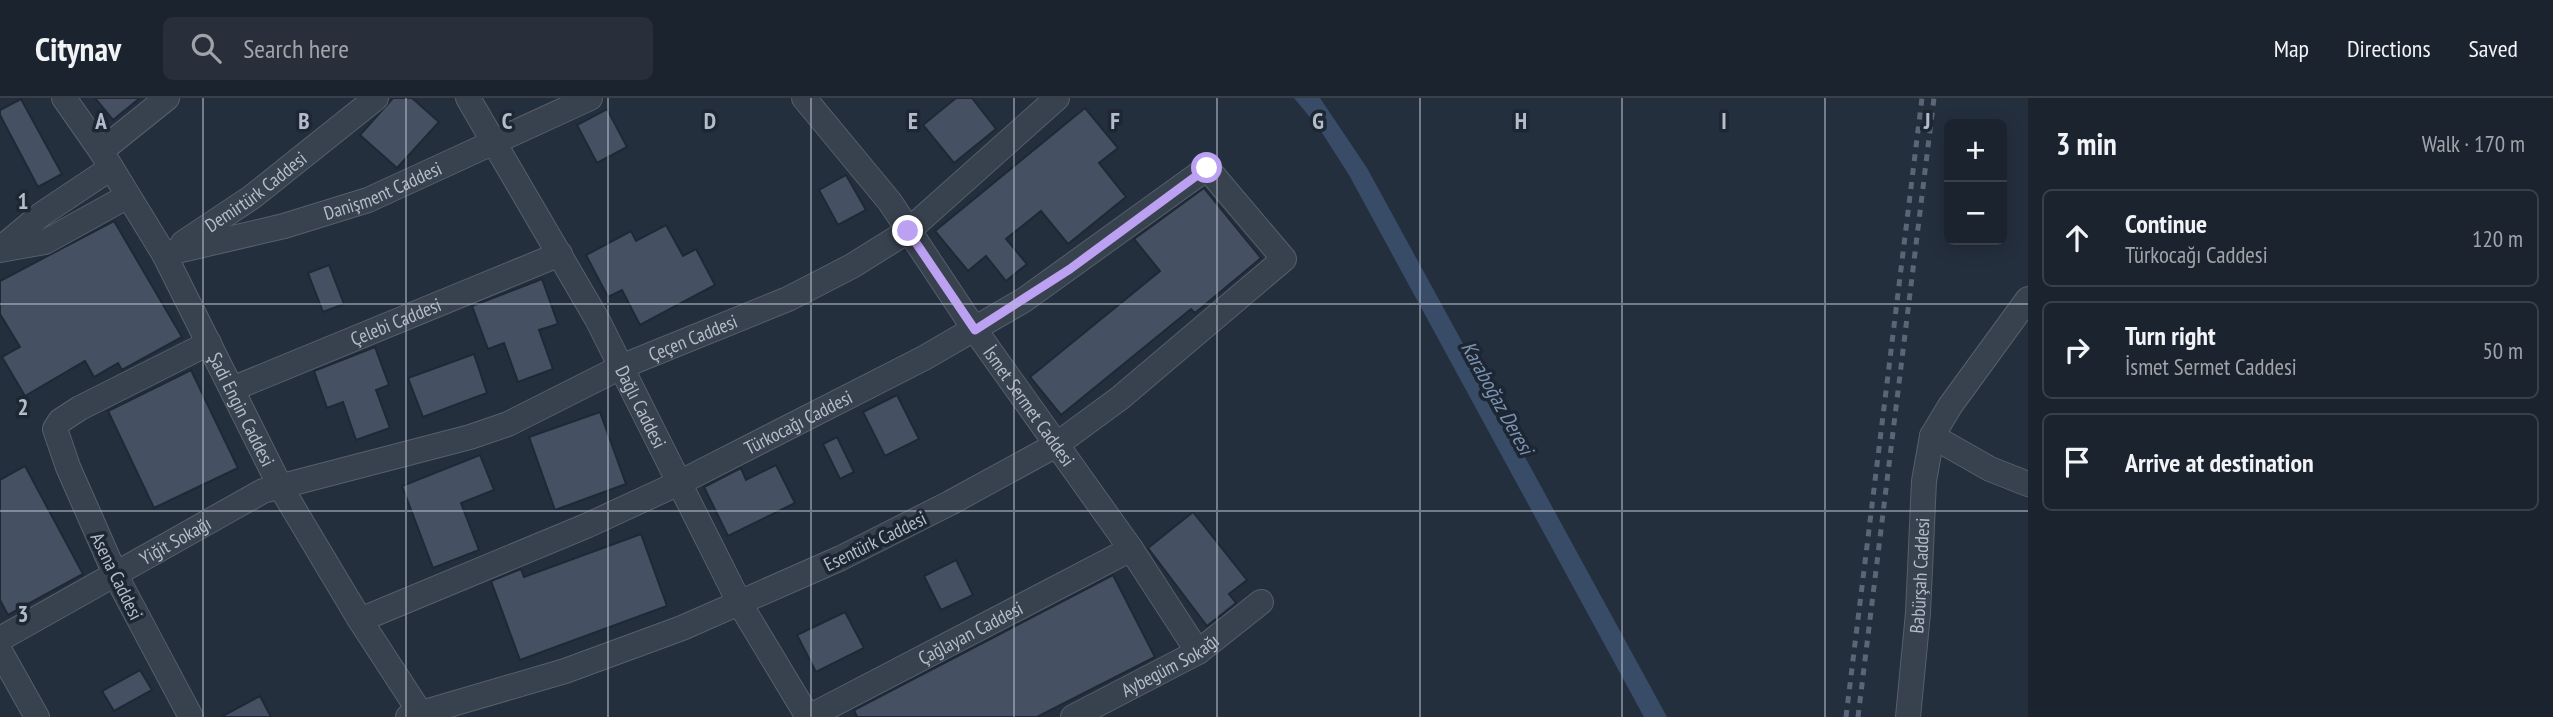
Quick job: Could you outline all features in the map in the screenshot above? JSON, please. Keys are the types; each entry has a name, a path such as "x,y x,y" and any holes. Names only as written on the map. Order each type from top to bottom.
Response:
{"street":[{"name":"Şadi Engin Caddesi","path":"64,98 164,254 281,486 417,715"},
{"path":"0,250 106,160 167,98"},
{"name":"Demirtürk Caddesi","path":"164,254 252,197 376,98"},
{"name":"Dağlı Caddesi","path":"468,98 623,366 740,604 809,717"},
{"name":"Danişment Caddesi","path":"164,254 284,226 368,200 590,98"},
{"name":"İsmet Sermet Caddesi","path":"804,98 876,183 975,330 1131,549 1198,652"},
{"name":"Çeçen Caddesi","path":"281,486 470,437 508,424 623,366 788,299 852,266 908,231 1057,98"},
{"name":"Esentürk Caddesi","path":"417,715 565,671 740,604 950,503 1056,445 1119,398 1284,258 1207,168"},
{"name":"Türkocağı Caddesi","path":"360,620 575,531 679,483 975,330 1070,269 1207,168"},
{"path":"0,250 46,242 128,196"},
{"name":"Çelebi Caddesi","path":"232,389 560,254"},
{"path":"2028,299 1950,406 1932,436 1980,464 2028,484"},
{"name":"Asena Caddesi","path":"191,717 116,576 68,467 55,429 60,421 80,408 209,343"},
{"name":"Babürşah Caddesi","path":"1908,717 1918,613 1924,481 1932,436"},
{"name":"Yiğit Sokağı","path":"0,639 116,576 253,495 281,486"},
{"name":"Çağlayan Caddesi","path":"809,717 1131,549"},
{"name":"Aybegüm Sokağı","path":"1073,717 1198,652 1261,602"},
{"path":"0,651 37,717"}],"water":[{"path":"1294,98 1320,98 1367,168 1667,717 1644,717 1349,175 1319,128"}],"building":[{"path":"95,98 140,98 113,120"},
{"path":"393,98 412,98 439,122 397,168 360,135"},
{"path":"956,98 972,98 996,129 954,163 923,125"},
{"path":"21,99 62,174 38,187 0,115 0,110"},
{"path":"1085,108 1118,148 1099,163 1126,197 1068,244 1041,211 1006,239 1027,264 1006,281 986,256 968,271 935,231"},
{"path":"607,109 627,147 597,163 577,125"},
{"path":"846,175 866,210 838,225 819,190"},
{"path":"1204,188 1261,258 1195,313 1191,309 1061,415 1030,377 1160,271 1134,239"},
{"path":"114,221 182,337 122,370 118,363 94,377 85,361 25,396 2,357 20,347 0,314 0,281"},
{"path":"666,225 683,256 696,249 715,285 640,325 622,290 608,297 586,255 631,231 636,241"},
{"path":"329,265 344,304 323,312 308,273"},
{"path":"542,279 558,324 539,330 553,369 518,382 504,343 488,349 472,306"},
{"path":"375,347 389,385 376,390 390,428 356,440 343,402 327,408 314,371"},
{"path":"474,354 487,393 423,417 408,378"},
{"path":"191,370 238,468 154,508 108,411"},
{"path":"897,395 919,439 885,456 863,412"},
{"path":"600,412 626,484 555,510 529,437"},
{"path":"837,437 854,472 840,479 823,444"},
{"path":"480,455 494,490 461,503 479,550 433,568 402,486"},
{"path":"776,465 795,503 728,536 704,487 741,468 746,480"},
{"path":"25,466 83,574 8,615 0,600 0,480"},
{"path":"1193,512 1247,580 1229,594 1236,603 1207,626 1148,548"},
{"path":"641,534 667,606 520,660 491,581 521,569 524,577"},
{"path":"956,560 973,595 941,610 924,576"},
{"path":"1113,575 1155,657 1037,717 857,717 854,710"},
{"path":"845,612 864,648 816,672 797,635"},
{"path":"140,670 152,690 114,711 102,691"},
{"path":"260,696 271,717 221,717"}],"railway":[{"path":"1846,717 1922,98"},
{"path":"1858,717 1934,98"}],"route":[{"path":"908,231 975,330 1070,269 1207,168"}],"water label":[{"name":"Karaboğaz Deresi","path":"1497,398"}]}
